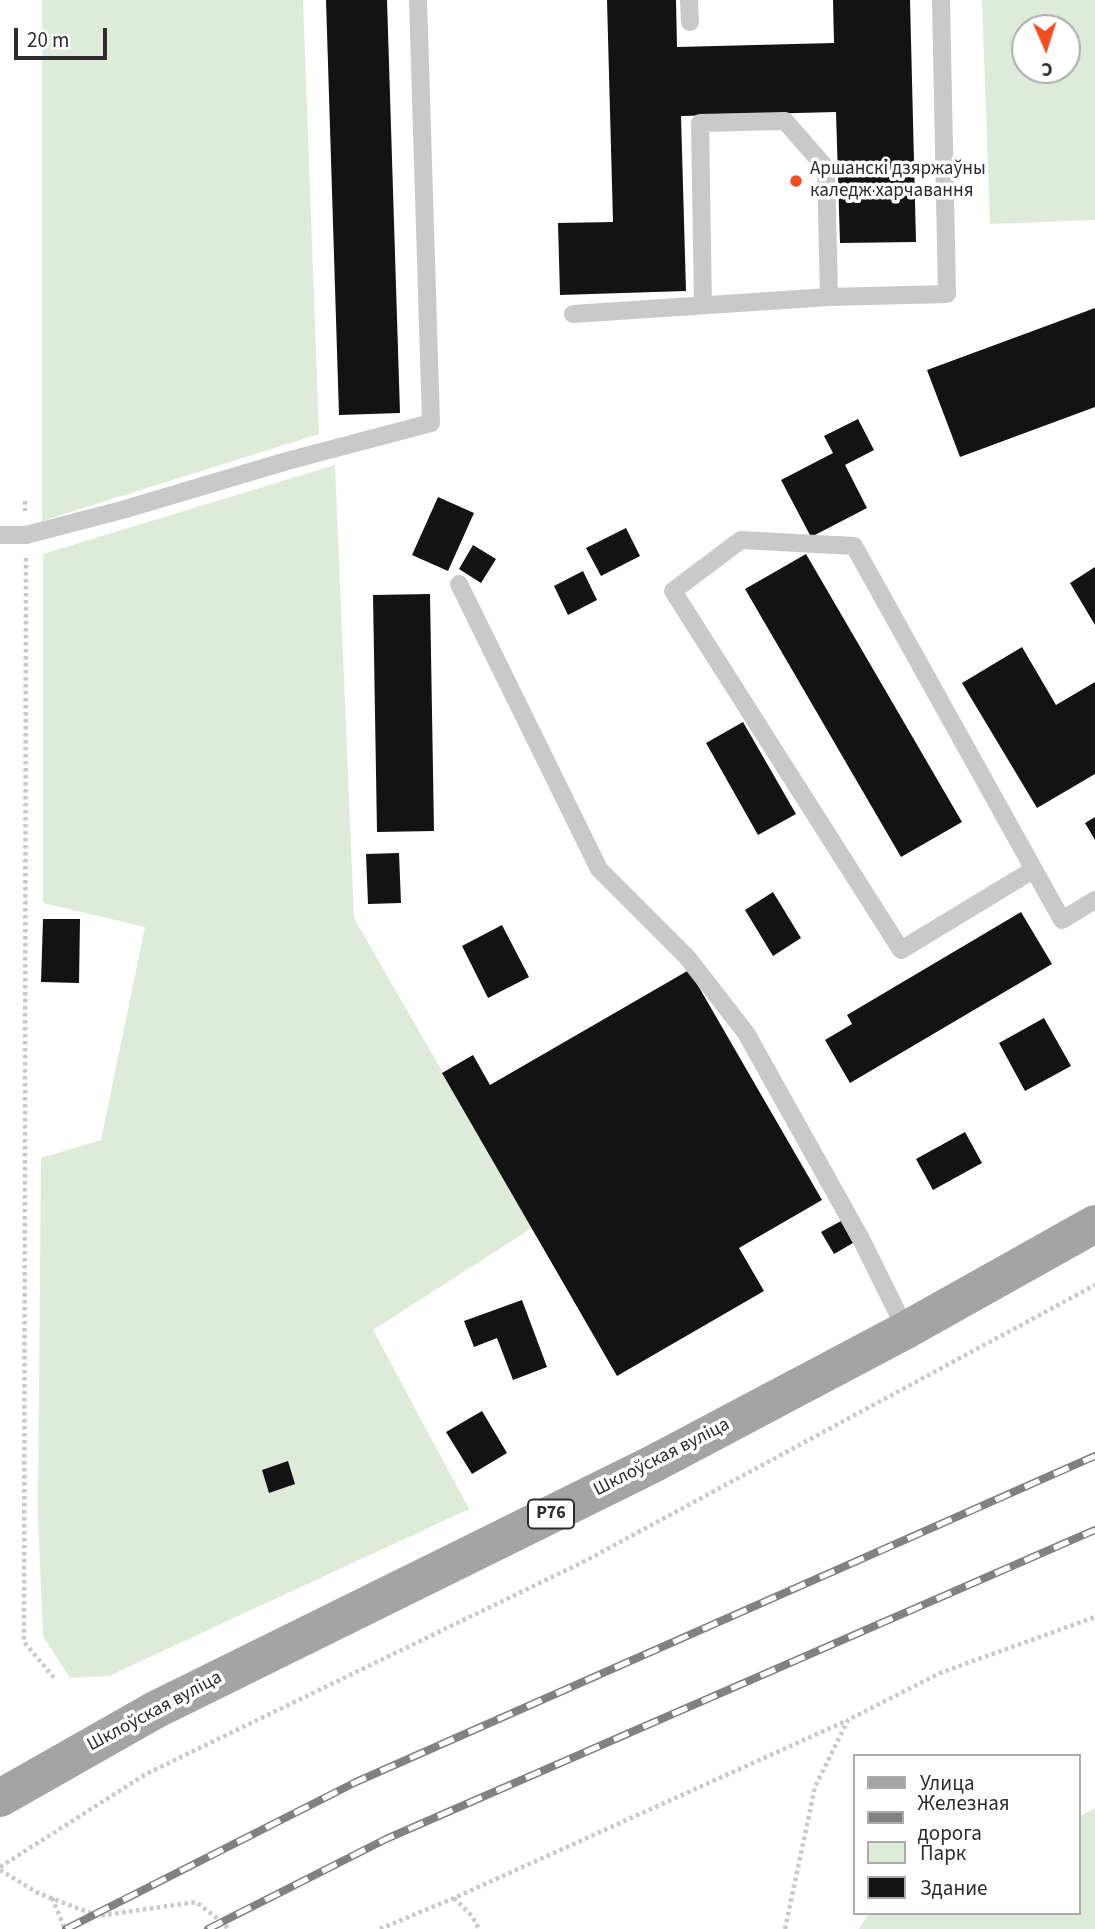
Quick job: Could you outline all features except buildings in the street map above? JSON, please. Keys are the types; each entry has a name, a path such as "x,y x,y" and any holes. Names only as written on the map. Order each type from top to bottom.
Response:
{"main road":[{"name":"Шклоўская вуліца","path":"0,1798 155,1710 651,1465 906,1330 1095,1224"}],"lane":[{"path":"0,535 26,534 431,423 418,0"},
{"path":"689,0 690,22"},
{"path":"573,314 829,297 947,294 941,0"},
{"path":"704,305 699,123 785,121 826,168 829,297"},
{"path":"1033,870 901,950 673,591 741,540 854,546 1062,920 1095,900"},
{"path":"459,584 599,869 687,957 746,1033 861,1240 906,1330"}],"path":[{"path":"25,501 24,1642 56,1680"},
{"path":"228,1929 196,1902 98,1916 38,1893 0,1868 146,1774 585,1561 1095,1285"},
{"path":"380,1929 848,1720 940,1673 1095,1617"},
{"path":"785,1929 815,1787 848,1720"},
{"path":"52,1898 65,1929"},
{"path":"454,1898 472,1916 479,1929"}],"green space":[{"path":"42,0 303,0 319,434 42,521"},
{"path":"982,0 1095,0 1095,220 990,224"},
{"path":"335,465 354,918 532,1228 373,1330 469,1509 109,1676 70,1678 43,1636 38,1516 41,1158 101,1140 145,927 43,903 43,554"},
{"path":"1095,1808 1095,1929 859,1929 868,1915 1081,1915 1081,1816"}],"railway":[{"path":"66,1929 356,1782 1095,1456"},
{"path":"208,1929 386,1839 1095,1530"}],"place":[{"name":"Аршанскі дзяржаўны каледж харчавання","path":"796,181"}]}
